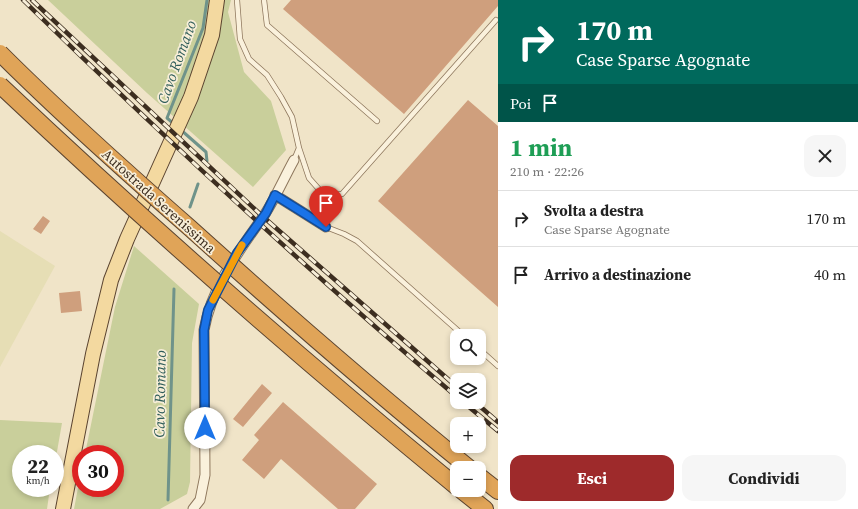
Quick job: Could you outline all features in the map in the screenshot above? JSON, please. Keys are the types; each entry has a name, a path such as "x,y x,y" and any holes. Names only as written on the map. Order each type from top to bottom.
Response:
{"highway":[{"name":"Autostrada Serenissima","path":"0,54 128,174 255,287 399,411 460,461"},
{"name":"Autostrada Serenissima","path":"0,84 90,169 245,309 450,481"},
{"path":"486,482 498,491"},
{"path":"469,497 484,509"}],"main road":[{"path":"63,509 93,354 111,280 127,239 178,128 203,64 212,36 217,0"}],"street":[{"path":"193,509 200,500 205,474 204,330 208,310 237,253 266,213 294,160"},
{"path":"275,195 326,227"}],"lane":[{"path":"237,0 240,39 249,58 267,75 285,103 292,117 299,148 309,178 325,196 342,194 496,20"},
{"path":"264,0 267,25 377,121"},
{"path":"294,160 299,148"},
{"path":"326,227 357,241 456,329"},
{"path":"486,355 498,366"}],"shaded area":[{"path":"0,231 55,266 0,367"}],"green space":[{"path":"48,0 231,0 228,12 244,72 271,101 286,150 253,187 147,93"},
{"path":"134,246 199,304 192,343 190,482 187,494 160,509 74,509 76,497 124,497 124,445 87,445 115,307"},
{"path":"0,420 62,423 58,445 12,445 12,497 49,497 47,509 0,509"}],"building":[{"path":"291,0 498,0 498,6 404,114 283,9"},
{"path":"468,100 498,126 498,307 378,201"},
{"path":"43,216 50,221 41,234 33,229"},
{"path":"80,291 82,311 61,313 59,293"},
{"path":"262,384 272,393 243,427 233,419"},
{"path":"283,402 377,484 355,509 338,509 281,459 264,479 242,460 259,440 254,435"}],"waterway":[{"name":"Cavo Romano","path":"174,124 167,118 203,28 207,0"},
{"name":"Cavo Romano","path":"181,130 206,152 207,161"},
{"name":"Cavo Romano","path":"190,207 198,184"},
{"name":"Cavo Romano","path":"168,500 174,289"}],"railway":[{"path":"23,0 236,202 346,301 450,391"},
{"path":"32,0 260,214 450,381"},
{"path":"471,409 498,431"},
{"path":"483,409 498,422"}],"slow traffic":[{"path":"213,300 221,282 242,245"}],"route":[{"path":"205,428 204,330 208,310 237,253 266,213 275,195 326,227"}]}
